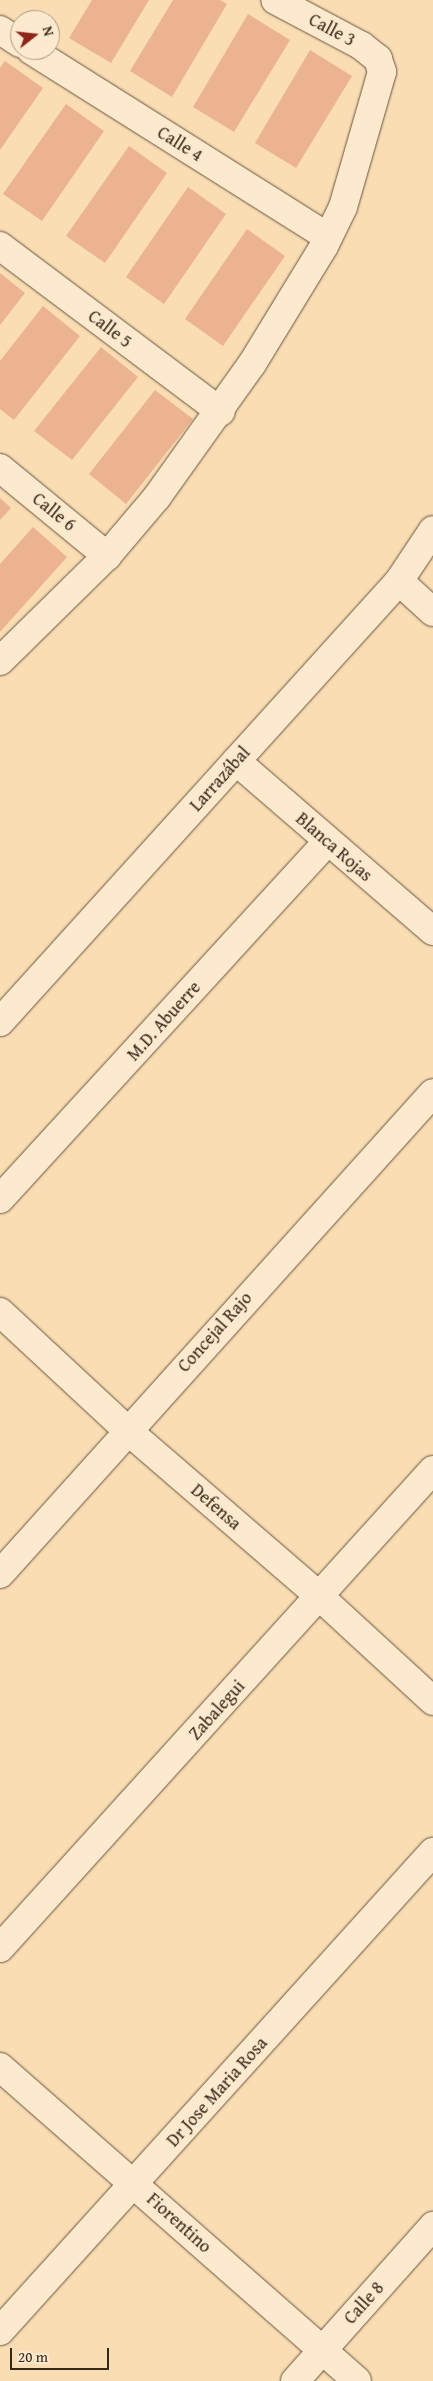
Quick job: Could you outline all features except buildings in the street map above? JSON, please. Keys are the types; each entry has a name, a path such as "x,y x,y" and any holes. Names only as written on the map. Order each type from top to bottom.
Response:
{"street":[{"name":"Calle 3","path":"0,661 107,556 157,497 221,412 328,237 343,206 382,72 378,59 362,46 275,0"},
{"name":"Calle 4","path":"47,60 328,237"},
{"name":"Calle 5","path":"0,246 221,412"},
{"name":"Calle 6","path":"0,468 107,556"},
{"name":"Larrazábal","path":"0,1022 399,581 433,530"},
{"path":"399,581 433,612"},
{"name":"Blanca Rojas","path":"236,761 327,842 433,931"},
{"name":"M.D. Abuerre","path":"0,1199 327,842"},
{"name":"Concejal Rajo","path":"0,1574 127,1430 433,1093"},
{"name":"Defensa","path":"0,1312 127,1430 319,1596 433,1701"},
{"name":"Zabalegui","path":"0,1948 433,1470"},
{"name":"Dr Jose Maria Rosa","path":"0,2331 135,2184 433,1852"},
{"name":"Fiorentino","path":"0,2067 135,2184 356,2381"},
{"name":"Calle 8","path":"295,2381 433,2226"}]}
